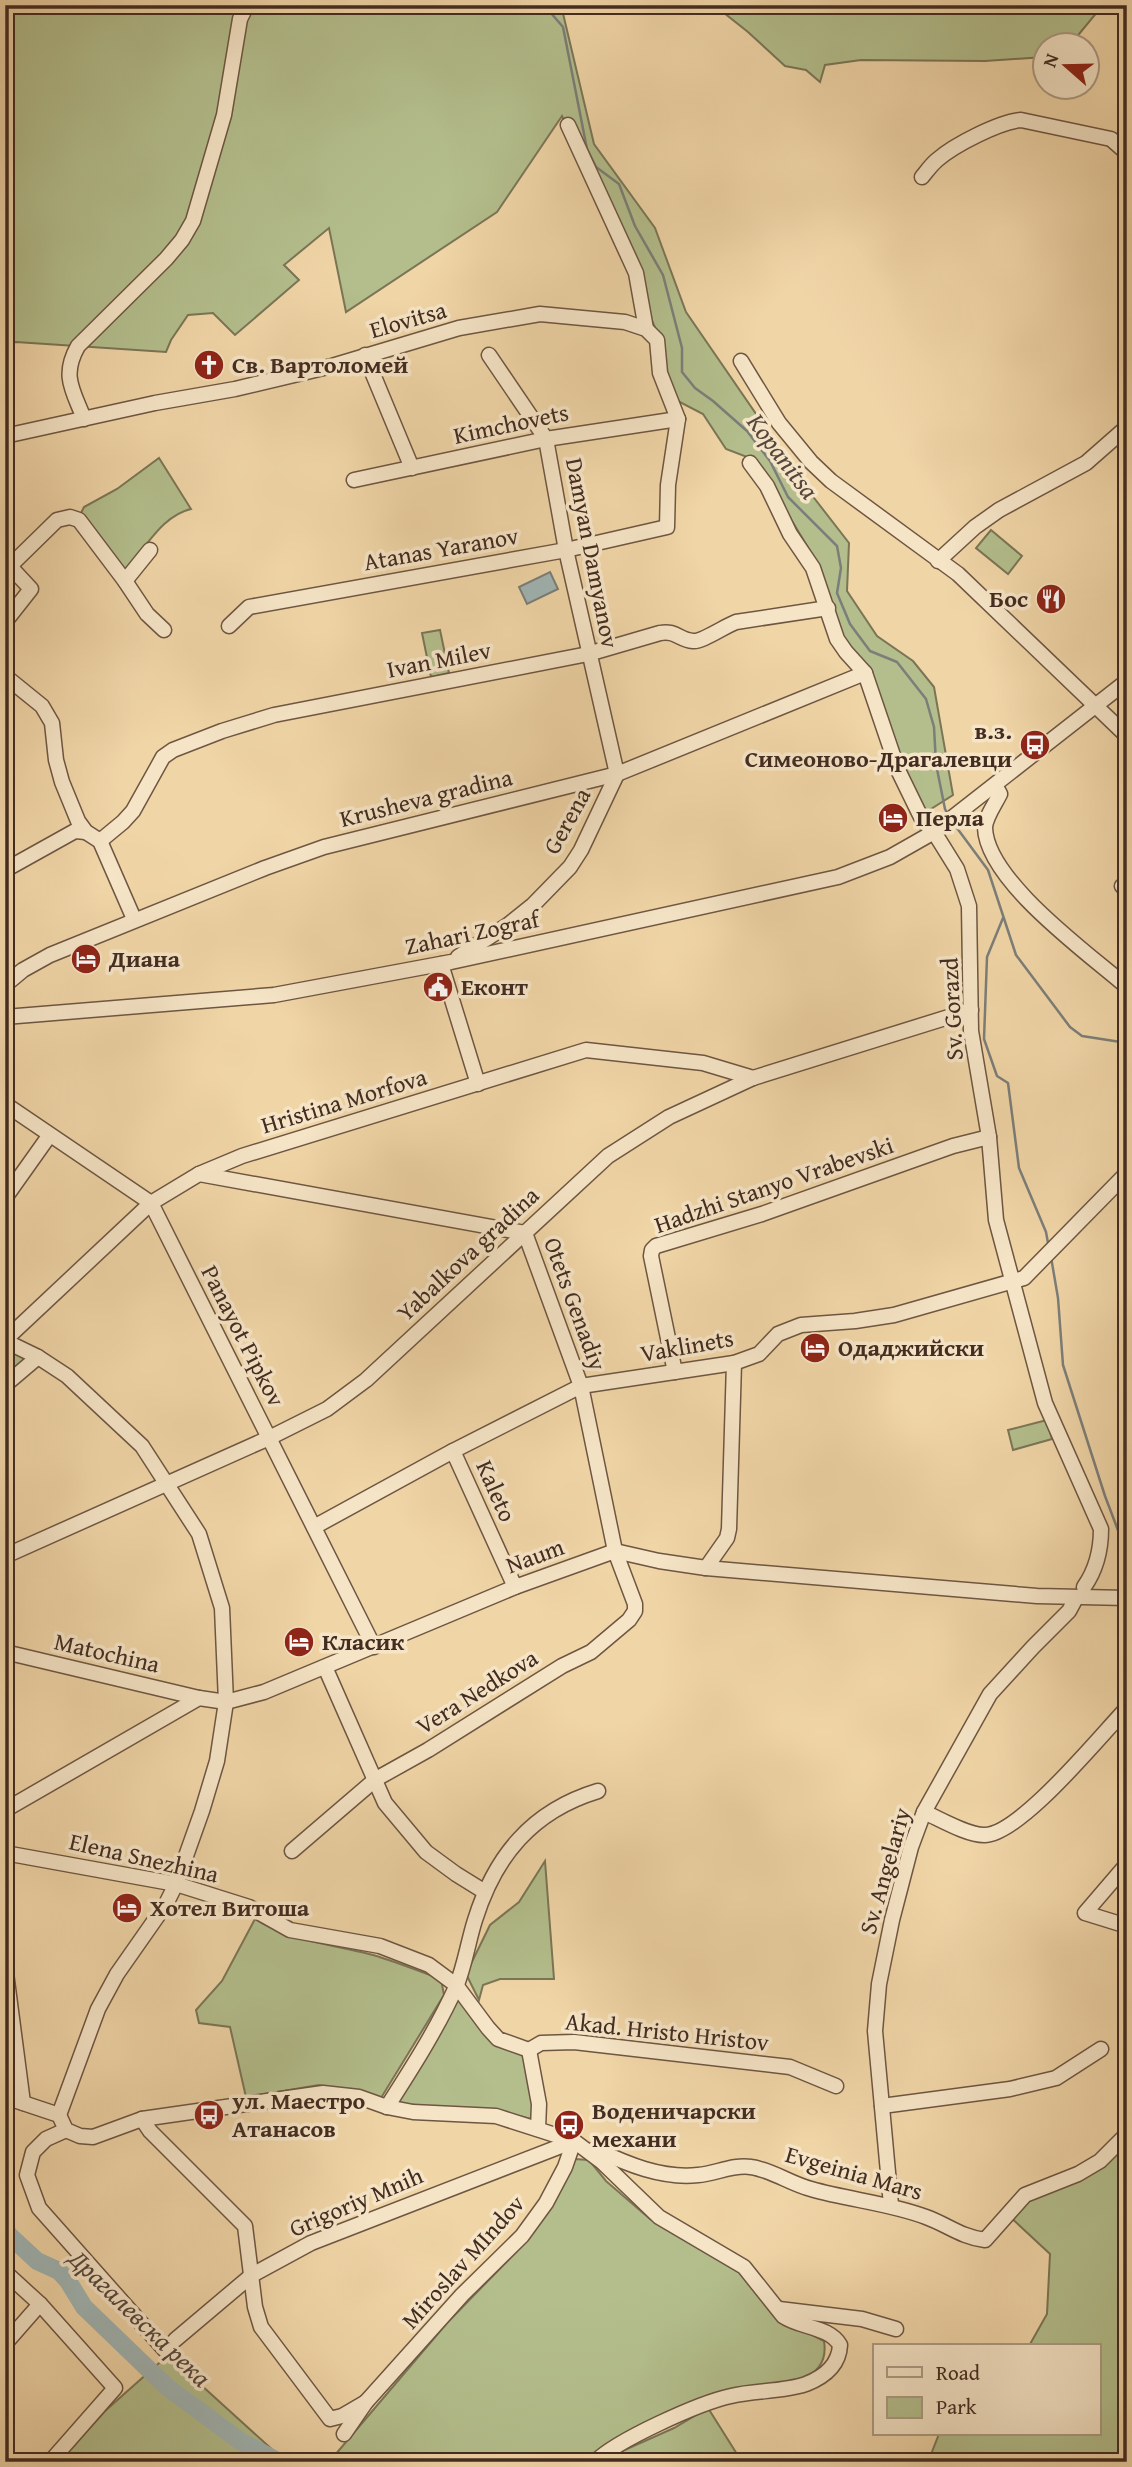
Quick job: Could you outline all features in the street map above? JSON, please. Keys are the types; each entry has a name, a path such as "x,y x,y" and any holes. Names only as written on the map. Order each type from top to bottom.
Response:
{"street":[{"path":"84,419 70,381 70,363 78,346 166,259 193,221 218,142 240,19 247,5"},
{"path":"922,177 936,161 953,149 1010,121 1021,120 1111,139 1127,153"},
{"path":"568,125 636,273 660,373 678,419"},
{"name":"Elovitsa","path":"5,436 155,402 235,389 459,328 540,314 625,322 651,334"},
{"path":"365,355 412,468"},
{"name":"Damyan Damyanov","path":"489,355 546,439 588,654 617,774"},
{"path":"741,361 779,423 811,462 831,481 958,574 1127,736"},
{"name":"Kimchovets","path":"354,480 546,439 678,419"},
{"name":"Atanas Yaranov","path":"229,626 249,607 566,550 667,527 668,485 678,419"},
{"path":"938,561 983,521 1086,463 1127,427"},
{"name":"Sv. Gorazd","path":"750,463 767,486 790,534 813,568 837,639 865,673 898,770 923,821 938,829 957,869 969,906 971,1031 989,1138 996,1220 1045,1404 1101,1529 1101,1546 1091,1577 1080,1592"},
{"path":"5,622 31,589 8,563 57,520 71,517 79,520 147,614 164,631"},
{"path":"125,581 150,550"},
{"name":"Ivan Milev","path":"100,841 133,811 163,757 173,750 222,731 274,715 588,654 670,631 691,641 699,641 736,622 828,608"},
{"name":"Krusheva gradina","path":"5,985 23,970 50,955 134,919 324,847 617,774 865,673"},
{"path":"5,676 41,706 52,723 62,782 78,821 86,832 100,841 134,919"},
{"name":"Zahari Zograf","path":"5,1017 274,995 446,963 838,877 890,857 938,829 1127,681"},
{"name":"Gerena","path":"446,963 508,925 533,905 570,867 581,850 617,774"},
{"path":"995,785 1000,794 985,824 987,840 1011,883 1030,903 1127,987"},
{"path":"5,870 75,831 86,832"},
{"path":"446,963 478,1084"},
{"name":"Yabalkova gradina","path":"5,1556 269,1438 327,1409 366,1380 608,1156 669,1118 754,1078 971,1010"},
{"name":"Hristina Morfova","path":"5,1340 151,1203 199,1174 242,1156 586,1051 703,1063 754,1078"},
{"path":"5,1104 151,1203"},
{"path":"5,1198 49,1136"},
{"name":"Hadzhi Stanyo Vrabevski","path":"675,1372 651,1256 656,1246 775,1210 953,1146 989,1138"},
{"name":"Vaklinets","path":"314,1527 453,1451 581,1386 734,1363 759,1354 778,1334 801,1325 894,1315 1024,1278 1127,1173"},
{"name":"Otets Genadiy","path":"199,1174 525,1233 581,1386 615,1551"},
{"name":"Panayot Pipkov","path":"151,1203 374,1647"},
{"path":"5,1340 67,1376 142,1446 199,1534 222,1608 226,1702 217,1761 202,1811 166,1905 117,1975 98,2009 59,2116"},
{"path":"5,1385 37,1357"},
{"path":"706,1568 727,1538 729,1529 734,1363"},
{"name":"Kaleto","path":"453,1451 515,1587"},
{"path":"615,1551 706,1568 1080,1592 1127,1598"},
{"name":"Naum","path":"199,1698 226,1702 264,1692 515,1587 615,1551"},
{"name":"Vera Nedkova","path":"292,1851 376,1779 428,1750 562,1666 591,1653 629,1620 635,1612 635,1604 615,1551"},
{"name":"Sv. Angelariy","path":"891,2205 875,2031 879,1984 911,1847 924,1812 990,1694 1069,1611 1080,1592"},
{"name":"Matochina","path":"5,1652 199,1698"},
{"path":"325,1667 385,1803 426,1852 485,1892"},
{"path":"5,1810 199,1698"},
{"path":"924,1812 975,1833 985,1835 1007,1829 1043,1797 1127,1708"},
{"path":"387,2107 446,2007 456,1985 485,1892 498,1866 530,1828 558,1808 598,1791"},
{"name":"Elena Snezhina","path":"5,1853 176,1884 248,1907 290,1930 380,1946 429,1965 456,1985 498,2039 529,2050"},
{"path":"1127,1864 1085,1913 1127,1926"},
{"path":"5,1965 23,2103"},
{"name":"Akad. Hristo Hristov","path":"529,2050 541,2043 574,2042 790,2067 836,2087"},
{"path":"882,2106 1010,2089 1056,2078 1101,2049"},
{"path":"529,2050 539,2104 538,2129"},
{"path":"5,2098 59,2116 66,2130 80,2136 93,2137 142,2119 323,2093 359,2097 387,2107 429,2113 486,2115 538,2129 574,2141 603,2162 659,2217 744,2267 789,2320 831,2335 840,2346 832,2368 805,2384 730,2396 705,2404 651,2428 602,2454 594,2462"},
{"path":"142,2119 150,2131 245,2226 252,2275"},
{"name":"Grigoriy Mnih","path":"66,2130 46,2139 33,2152 27,2175 38,2208 170,2345 252,2275 311,2243 574,2141"},
{"name":"Evgeinia Mars","path":"574,2141 640,2168 695,2176 742,2166 751,2167 846,2199 891,2205 924,2216 968,2237 985,2240 1026,2195 1078,2174 1100,2161 1127,2134"},
{"name":"Miroslav MIndov","path":"344,2434 366,2402 462,2295 522,2236 546,2203 565,2167 574,2141"},
{"path":"5,2272 40,2304 115,2388 50,2462"},
{"name":"Miroslav MIndov","path":"252,2275 255,2306 261,2327 330,2419 342,2416 366,2402"},
{"path":"5,2344 40,2304"},
{"path":"778,2308 862,2319 896,2329"}],"green space":[{"path":"5,5 561,5 594,144 655,228 686,312 811,494 849,543 847,591 877,636 913,661 934,687 953,795 923,814 902,770 873,675 840,637 821,569 755,460 726,449 703,414 674,399 657,332 562,116 497,212 346,312 329,228 284,265 299,280 235,335 213,313 188,315 166,352 16,342 5,344"},
{"path":"714,5 1103,5 1081,32 1030,32 1030,58 985,61 861,60 825,65 820,82 806,70 785,66"},
{"path":"159,458 191,509 171,518 126,568 119,568 81,513 84,507 117,489"},
{"path":"991,530 1022,556 1008,574 976,548"},
{"path":"440,630 449,673 431,677 422,633"},
{"path":"5,1349 30,1360 5,1382"},
{"path":"1047,1420 1052,1439 1013,1450 1008,1430"},
{"path":"545,1861 554,1979 500,1979 483,1985 479,2000 466,1974 490,1925 519,1902"},
{"path":"255,1919 296,1937 378,1956 441,1979 444,1995 381,2098 319,2085 246,2097 230,2027 199,2023 196,2010 222,1981"},
{"path":"458,1994 482,2028 528,2048 535,2120 492,2109 415,2107 395,2101"},
{"path":"1127,2134 1127,2462 928,2462 938,2436 1100,2436 1100,2344 1030,2344 1047,2314 1050,2254 1007,2214 1025,2195 1078,2174"},
{"path":"574,2159 589,2160 606,2181 650,2219 739,2269 775,2317 824,2341 823,2359 817,2369 795,2381 717,2394 676,2409 615,2439 585,2462 329,2462 447,2323 517,2251"},
{"path":"168,2355 286,2462 59,2462 105,2411"},
{"path":"708,2408 742,2462 607,2462 620,2452 674,2428"}],"shaded area":[{"path":"550,572 558,589 527,604 519,587"}],"waterway":[{"name":"Kopanitsa","path":"544,5 563,27 587,149 596,167 619,184 635,226 663,275 682,348 682,372 695,388 747,431 770,461 788,497 837,546 841,568 837,593 850,624 870,651 897,662 926,699 934,727 936,764 948,815"},
{"path":"954,824 988,870 1016,955 1070,1027 1082,1036 1127,1043"},
{"path":"1003,918 987,957 984,1039 997,1076 1008,1083 1019,1168 1046,1232 1048,1243"},
{"path":"1051,1257 1058,1298 1063,1365 1105,1496 1127,1554"},
{"name":"Драгалевска река","path":"5,2229 37,2261 59,2271 84,2307 167,2387 240,2441 279,2462"}],"place":[{"name":"Св. Вартоломей","path":"209,365"},
{"name":"Бос","path":"1051,599"},
{"name":"в.з. Симеоново-Драгалевци","path":"1035,745"},
{"name":"Перла","path":"893,818"},
{"name":"Диана","path":"86,959"},
{"name":"Еконт","path":"438,987"},
{"name":"Одаджийски","path":"815,1348"},
{"name":"Класик","path":"299,1642"},
{"name":"Хотел Витоша","path":"127,1908"},
{"name":"ул. Маестро Атанасов","path":"209,2115"},
{"name":"Воденичарски механи","path":"569,2125"}]}
